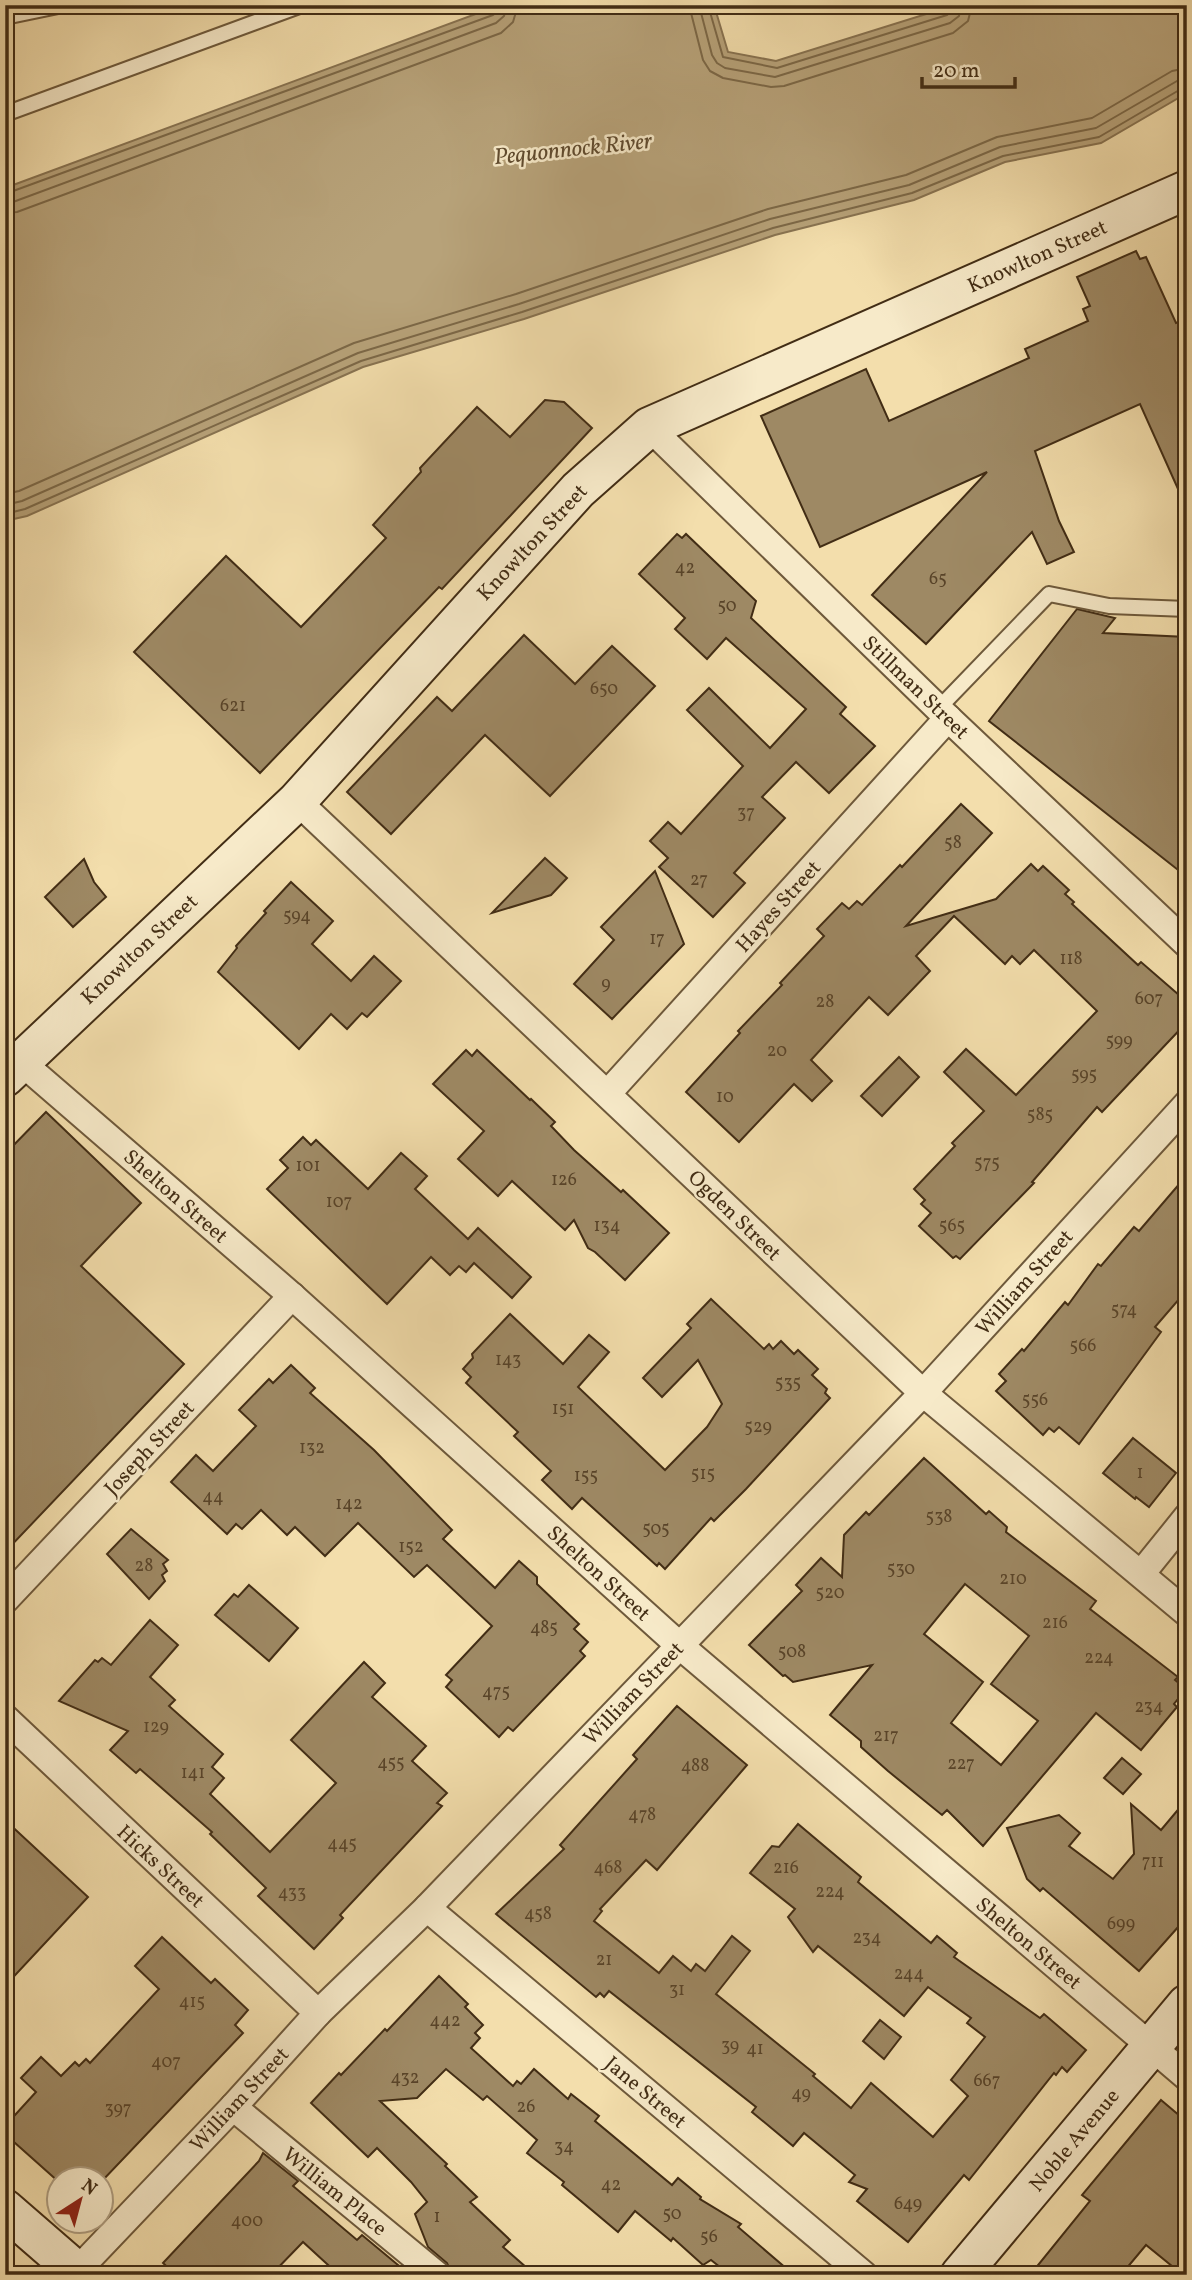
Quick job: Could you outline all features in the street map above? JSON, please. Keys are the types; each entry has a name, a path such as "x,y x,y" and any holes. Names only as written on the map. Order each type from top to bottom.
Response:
{"main road":[{"name":"Knowlton Street","path":"12,1069 297,801 578,490 649,427 1187,190"},
{"name":"Noble Avenue","path":"960,2275 1187,2004"},
{"path":"5,2209 77,2273"}],"street":[{"name":"Stillman Street","path":"649,427 943,713 1187,944"},
{"name":"Hayes Street","path":"608,1093 943,713"},
{"name":"Ogden Street","path":"297,801 923,1394 1187,1613"},
{"name":"Shelton Street","path":"12,1069 292,1296 679,1645 1187,2077"},
{"name":"William Street","path":"77,2273 318,2013 427,1908 923,1394 1187,1104"},
{"name":"Joseph Street","path":"5,1600 292,1296"},
{"path":"1141,1574 1187,1517"},
{"name":"Hicks Street","path":"5,1718 318,2013"},
{"name":"Jane Street","path":"427,1908 864,2275"},
{"name":"William Place","path":"233,2107 437,2275"}],"lane":[{"path":"5,16 63,5"},
{"path":"5,114 302,5"},
{"path":"943,713 1049,594 1109,606 1187,609"}],"water":[{"name":"Pequonnock River","path":"500,5 714,5 728,52 776,61 955,5 1187,5 1187,93 1101,143 1005,162 914,200 775,235 524,319 363,367 27,516 5,521 5,188"}],"building":[{"path":"1136,251 1140,259 1146,257 1176,323 1187,319 1187,509 1140,404 1035,451 1059,521 1074,552 1047,564 1032,532 926,644 872,595 987,472 820,547 761,416 866,369 889,421 1029,358 1025,349 1088,321 1083,309 1090,306 1077,277"},
{"path":"545,400 564,402 592,428 442,589 439,587 260,773 134,652 226,556 301,627 386,538 373,525 421,472 420,468 477,407 510,437"},
{"path":"677,534 682,538 686,534 756,601 751,618 846,707 840,714 875,746 829,793 796,762 762,797 785,818 734,873 745,883 713,917 659,867 668,858 650,841 668,822 681,834 743,766 687,710 709,688 770,748 806,709 726,638 707,659 675,629 685,618 639,574"},
{"path":"1077,609 1115,618 1103,633 1187,637 1187,877 989,721"},
{"path":"524,635 575,684 612,646 655,686 550,796 485,735 391,834 347,792 437,697 452,711"},
{"path":"961,804 992,833 906,926 996,899 1031,864 1038,871 1043,866 1069,890 1065,894 1074,902 1072,904 1138,965 1141,962 1187,1002 1187,1022 1102,1112 1097,1107 1032,1182 1034,1183 960,1259 956,1256 953,1258 919,1226 931,1213 921,1204 925,1200 914,1189 955,1146 952,1143 984,1111 944,1072 966,1049 1016,1095 1097,1011 1034,950 1020,964 1012,956 1005,964 954,916 916,956 930,971 888,1015 869,997 811,1060 832,1081 812,1101 794,1084 739,1142 686,1092 824,936 817,929 842,903 849,909 857,901 862,905"},
{"path":"545,858 567,878 551,895 492,913"},
{"path":"84,859 94,882 106,897 73,927 45,897"},
{"path":"655,871 684,944 612,1019 574,984 614,940 601,927"},
{"path":"291,882 333,921 312,944 351,981 374,956 401,981 367,1017 362,1013 347,1029 331,1014 299,1049 218,972 236,946 266,913 264,911"},
{"path":"466,1050 472,1056 477,1050 555,1122 551,1126 574,1150 621,1192 623,1190 669,1233 625,1280 588,1248 574,1220 565,1230 512,1181 498,1196 458,1159 484,1131 433,1084"},
{"path":"899,1057 919,1077 882,1116 861,1096"},
{"path":"46,1112 141,1203 81,1266 184,1364 5,1552 5,1154"},
{"path":"303,1137 311,1145 316,1140 368,1189 401,1153 427,1176 415,1189 468,1239 478,1228 531,1277 512,1298 474,1263 466,1272 459,1266 450,1275 431,1257 387,1304 267,1189 288,1168 280,1160"},
{"path":"1187,1175 1187,1290 1155,1327 1161,1332 1079,1444 1059,1427 1054,1432 1049,1428 1043,1435 996,1391 1006,1381 999,1374 1022,1349 1024,1351 1065,1302 1068,1305 1098,1264 1101,1266 1134,1227 1139,1231"},
{"path":"711,1299 764,1349 769,1344 773,1349 781,1341 794,1354 798,1350 818,1369 812,1375 827,1389 825,1393 830,1398 746,1489 714,1521 711,1518 665,1569 659,1563 657,1566 582,1498 572,1509 542,1480 551,1471 514,1436 518,1432 466,1383 471,1377 463,1369 473,1358 472,1354 510,1314 563,1364 589,1335 609,1352 578,1387 665,1470 707,1427 722,1404 698,1360 662,1397 643,1378 691,1328 687,1324"},
{"path":"291,1365 315,1388 310,1393 374,1450 452,1530 443,1539 495,1588 519,1561 537,1577 537,1584 579,1624 574,1629 588,1642 580,1651 585,1656 513,1731 508,1727 499,1737 446,1687 452,1680 446,1675 492,1626 427,1565 414,1577 358,1523 325,1556 295,1527 287,1535 261,1510 242,1529 236,1524 227,1534 171,1482 196,1455 213,1471 256,1426 239,1410 269,1379 273,1383"},
{"path":"1133,1438 1176,1473 1149,1507 1103,1473"},
{"path":"924,1458 986,1514 989,1511 1007,1527 1006,1532 1096,1601 1090,1609 1178,1677 1175,1680 1186,1689 1174,1704 1177,1707 1141,1750 1096,1713 983,1846 947,1810 942,1815 888,1771 861,1747 861,1741 830,1715 872,1665 793,1682 749,1645 802,1591 796,1585 821,1558 842,1577 844,1535 866,1512 869,1515","holes":["965,1584 1029,1636 991,1684 1038,1721 1001,1765 951,1723 983,1682 924,1634"]},
{"path":"131,1529 168,1560 163,1564 167,1571 162,1575 165,1581 149,1599 107,1554"},
{"path":"249,1585 298,1628 269,1661 215,1615 234,1594 238,1597"},
{"path":"150,1620 178,1645 150,1677 175,1700 169,1706 223,1754 212,1767 224,1778 210,1794 270,1852 336,1783 291,1740 364,1662 385,1683 372,1697 426,1746 412,1761 447,1793 437,1803 442,1806 340,1915 343,1918 314,1949 258,1896 266,1888 210,1834 212,1832 140,1769 136,1773 110,1750 128,1731 59,1701 95,1660 98,1662 102,1658 111,1665"},
{"path":"677,1706 747,1765 657,1870 646,1860 600,1909 602,1911 594,1921 659,1973 673,1956 691,1971 696,1964 705,1971 732,1936 750,1951 716,1994 815,2074 813,2076 851,2108 871,2083 933,2137 968,2096 951,2080 985,2037 967,2023 971,2018 928,1987 904,2016 818,1946 813,1952 788,1917 795,1909 750,1873 772,1846 779,1847 798,1824 861,1877 858,1882 931,1943 937,1936 957,1953 954,1957 1040,2018 1044,2014 1086,2050 1067,2072 1062,2067 1056,2075 1054,2073 969,2180 964,2175 908,2242 857,2201 867,2189 849,2182 855,2175 804,2133 793,2146 752,2112 756,2107 609,1991 604,1997 600,1993 596,1997 496,1914 564,1849 560,1845 637,1759 633,1755"},
{"path":"1122,1758 1141,1774 1123,1794 1104,1778"},
{"path":"1187,1799 1187,1917 1139,1971 1043,1888 1040,1891 1027,1879 1007,1828 1059,1815 1080,1833 1069,1846 1113,1879 1134,1854 1131,1804 1161,1830"},
{"path":"5,1820 88,1897 5,1986"},
{"path":"162,1937 211,1983 215,1979 248,2010 235,2025 243,2033 116,2166 116,2164 46,2164 46,2171 5,2134 5,2126 36,2092 21,2078 41,2057 61,2076 75,2062 79,2066 86,2059 90,2063 159,1989 135,1966"},
{"path":"439,1976 468,2004 465,2007 483,2025 475,2033 480,2038 471,2048 513,2086 517,2081 521,2084 534,2069 568,2099 571,2094 599,2116 595,2121 672,2185 678,2178 701,2197 700,2199 741,2224 738,2227 794,2275 730,2275 711,2260 703,2265 673,2238 671,2241 635,2211 618,2232 562,2185 564,2182 527,2153 537,2140 487,2096 483,2100 446,2069 417,2098 380,2101 447,2164 445,2166 477,2197 470,2202 510,2240 503,2247 535,2275 452,2275 447,2263 428,2247 415,2214 427,2202 411,2182 377,2148 368,2157 311,2103 385,2029 387,2031"},
{"path":"880,2020 901,2037 884,2059 863,2041"},
{"path":"1161,2100 1187,2122 1187,2275 1183,2275 1146,2245 1121,2275 1030,2275 1090,2201 1082,2195"},
{"path":"263,2153 298,2181 293,2186 357,2240 362,2235 410,2275 339,2275 303,2242 271,2275 176,2275 163,2263 259,2161"}]}
